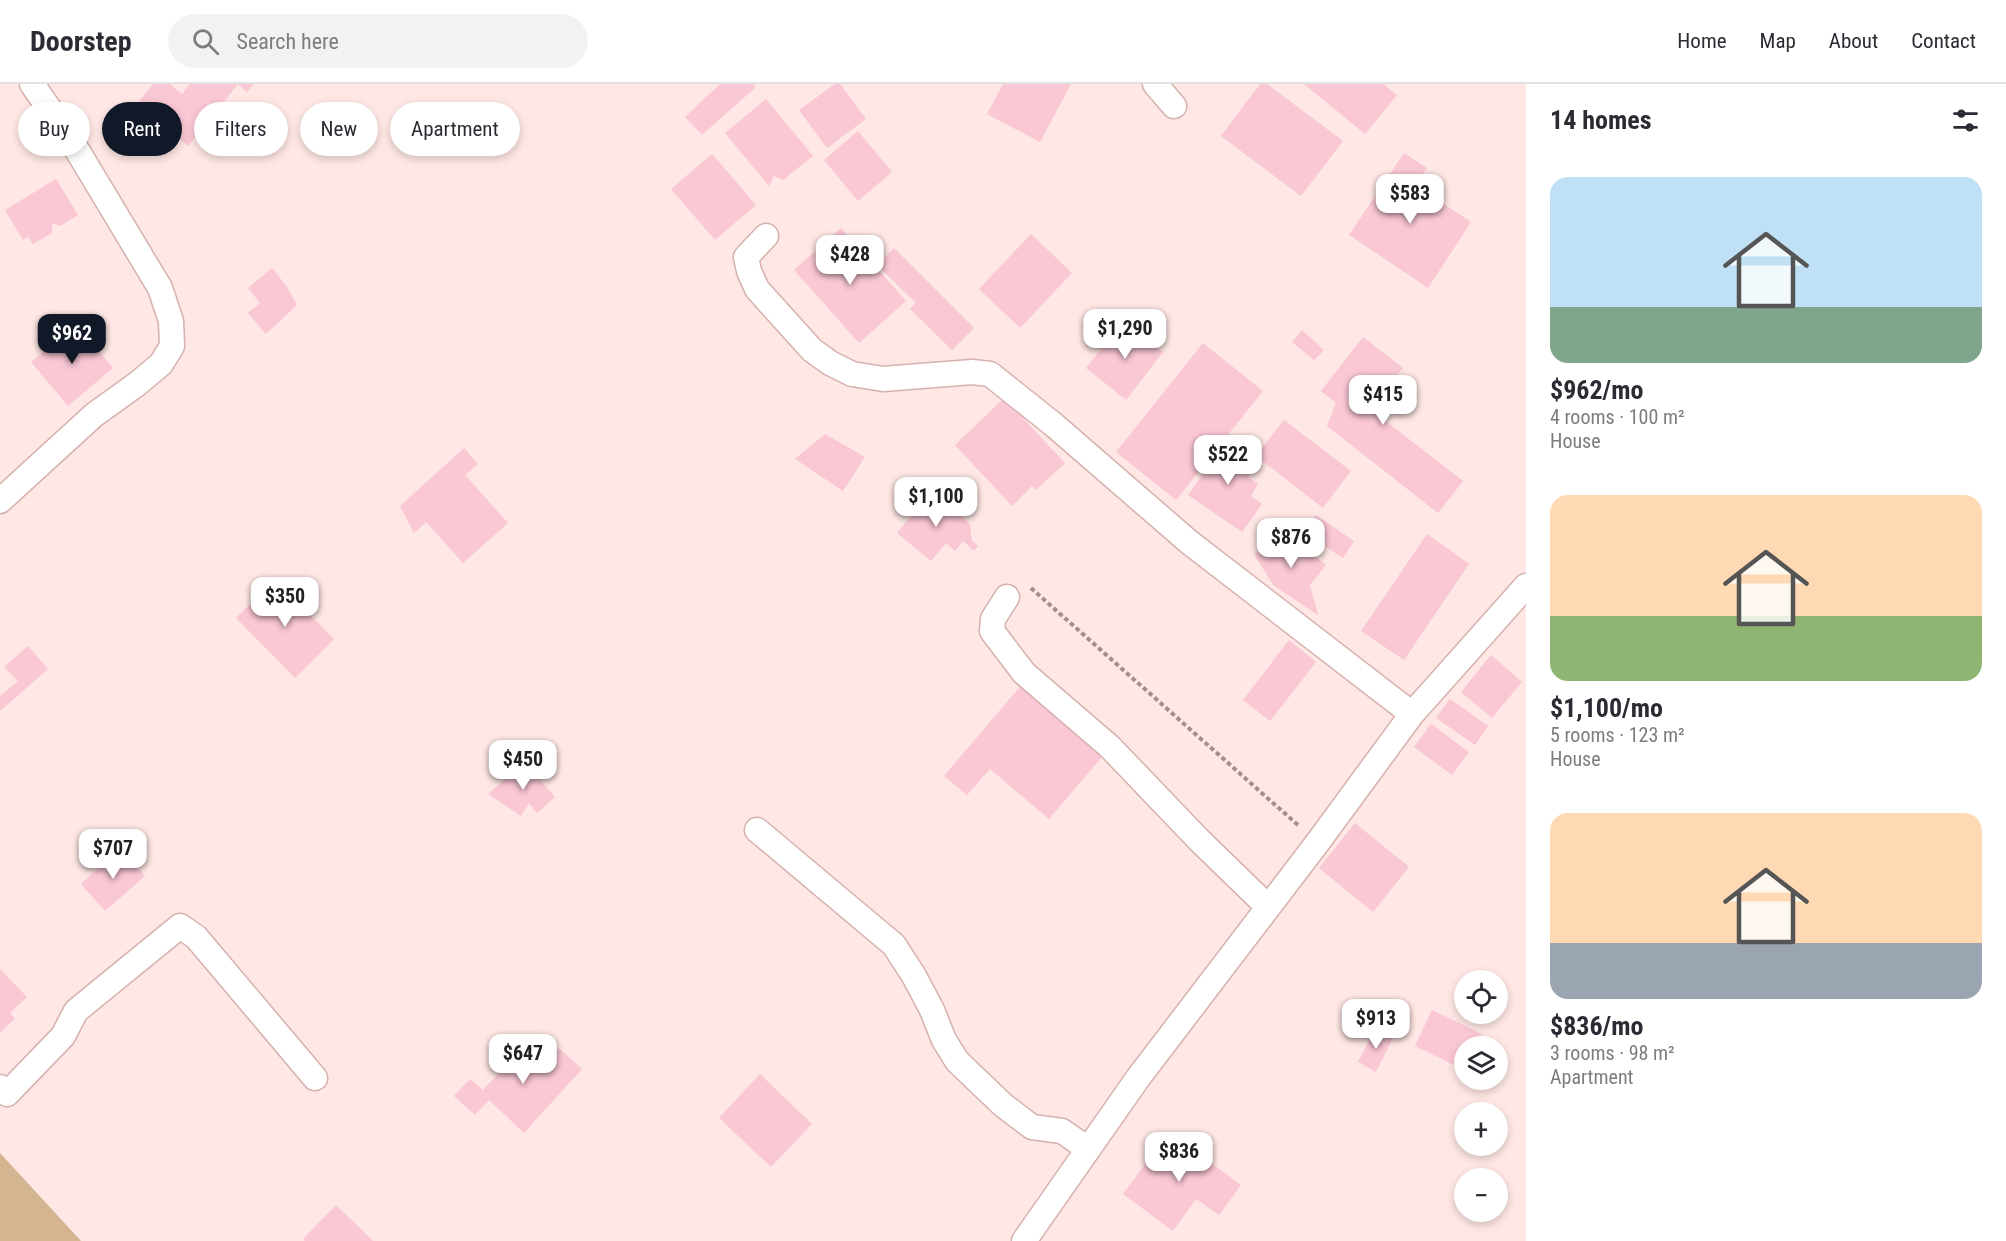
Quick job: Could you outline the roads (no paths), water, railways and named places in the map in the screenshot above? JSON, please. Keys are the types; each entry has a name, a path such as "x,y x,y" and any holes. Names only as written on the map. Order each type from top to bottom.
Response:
{"street":[{"path":"0,501 94,415 161,364 172,346 171,321 160,288 71,140 32,84"},
{"path":"1155,84 1174,106"},
{"path":"766,236 746,258 749,271 757,289 812,350 852,374 883,379 972,372 990,374 1054,425 1189,542 1412,714"},
{"path":"1024,1241 1138,1078 1318,842 1412,714 1526,586"},
{"path":"1015,589 993,619 992,631 1024,673 1110,747 1199,840 1268,907"},
{"path":"756,830 894,945 914,976 932,1010 944,1040 957,1061 1003,1105 1032,1127 1062,1131 1088,1149"},
{"path":"0,1087 7,1095 63,1036 76,1011 180,926 196,937 315,1078"}]}
